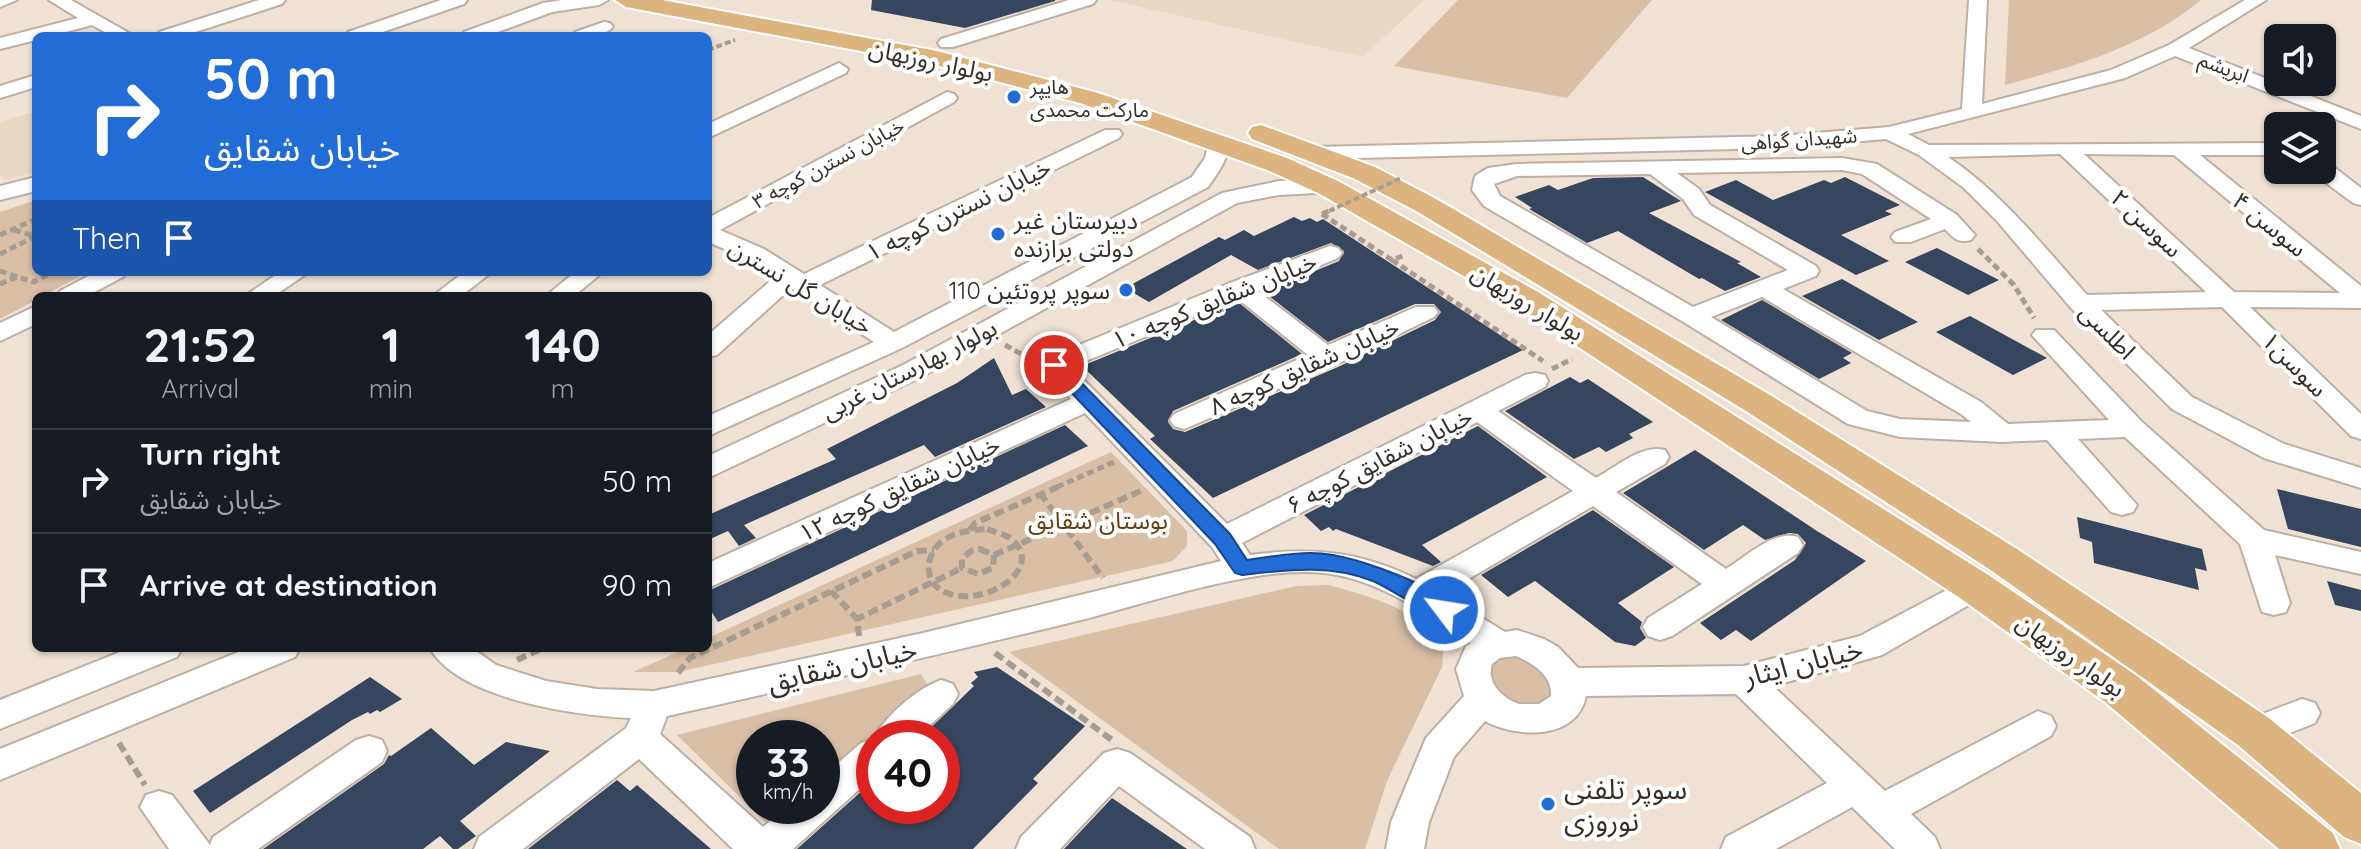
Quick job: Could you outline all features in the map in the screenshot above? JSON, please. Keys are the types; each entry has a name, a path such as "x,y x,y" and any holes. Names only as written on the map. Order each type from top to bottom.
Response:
{"main road":[{"name":"بولوار روزبهان","path":"626,0 937,58 1089,98 1277,164 1325,200 1543,291 2003,559 2254,732 2361,822"},
{"name":"بولوار روزبهان","path":"704,0 947,43 1037,63 1110,84 1315,153 1382,181 2121,689 2315,849"}],"street":[{"path":"0,2 8,0"},
{"path":"63,4 99,0"},
{"path":"177,32 276,0"},
{"path":"366,32 458,0"},
{"path":"480,32 551,4 599,0"},
{"path":"947,43 1087,0"},
{"path":"1972,113 1978,0"},
{"name":"شهیدان گواهی","path":"1315,153 1779,142 1889,133 2118,74 2175,49 2257,0"},
{"path":"63,4 116,32"},
{"path":"520,32 570,13"},
{"path":"46,32 91,20"},
{"path":"591,32 604,27"},
{"path":"0,44 32,36"},
{"name":"ابریشم","path":"2175,49 2361,123"},
{"path":"712,130 839,69"},
{"path":"0,92 32,82"},
{"name":"خیابان نسترن کوچه ۳","path":"712,228 947,98"},
{"name":"اطلسی","path":"1889,133 1926,151 1972,183 2005,216 2080,303 2182,403 2274,451 2361,478"},
{"name":"خیابان نسترن کوچه ۱","path":"712,346 797,280 1112,134"},
{"path":"1217,142 1216,158 1200,182 1224,185 1230,191 1230,198"},
{"name":"سوسن ۲","path":"2065,148 2228,299"},
{"name":"سوسن ۴","path":"2180,149 2361,299"},
{"path":"1926,151 2264,149"},
{"path":"1476,151 1496,173"},
{"path":"1956,227 1869,169 1842,164 1517,170 1496,173 1483,181 1483,190 1492,201 1691,316 1858,418 1900,428 2002,433 2132,428"},
{"path":"1749,165 1785,187"},
{"path":"1654,167 1691,194 1702,210 1807,271 1691,316"},
{"path":"2336,179 2361,198"},
{"name":"بولوار بهارستان غربی","path":"712,425 893,343 1200,182"},
{"path":"0,193 32,185"},
{"name":"بولوار بهارستان غربی","path":"712,466 912,371 1230,198 1279,188 1325,200"},
{"path":"1903,237 1956,227"},
{"name":"خیابان گل نسترن","path":"712,232 756,254 893,343"},
{"name":"خیابان شقایق کوچه ۱۰","path":"1091,400 1054,365 1330,253"},
{"path":"76,292 106,276"},
{"path":"264,292 290,276"},
{"path":"451,292 474,276"},
{"path":"564,292 586,276"},
{"path":"1239,288 1328,358"},
{"path":"1764,288 1971,408 2002,433"},
{"name":"سوسن۱","path":"2228,299 2361,430"},
{"path":"2080,303 2361,299"},
{"name":"خیابان شقایق کوچه ۸","path":"1184,420 1425,312"},
{"path":"0,333 32,316"},
{"path":"2045,335 2132,428 2254,539 2361,563"},
{"name":"خیابان شقایق کوچه ۶","path":"1223,539 1544,374"},
{"path":"1091,400 1223,539 1242,568"},
{"name":"خیابان شقایق کوچه ۱۲","path":"712,574 1091,400"},
{"path":"1479,410 1725,584"},
{"path":"2054,431 2122,505"},
{"path":"1418,593 1655,457"},
{"path":"2254,539 2274,603"},
{"path":"1660,627 1787,545"},
{"name":"خیابان شقایق","path":"452,652 484,675 546,695 597,703 647,721 863,659 1242,568 1290,562 1332,562 1377,575 1418,593 1498,644"},
{"name":"خیابان ایثار","path":"1568,682 1744,680 1870,646 1975,587"},
{"path":"1517,643 1546,653 1557,663 1568,682 1564,704 1542,718 1512,717 1482,699 1472,679 1473,664 1483,651 1498,644 1517,643"},
{"path":"0,715 155,652"},
{"path":"0,765 273,652"},
{"path":"1744,680 1921,849"},
{"path":"912,720 941,694"},
{"path":"1405,849 1410,822 1439,749 1482,699"},
{"path":"2254,732 2302,713"},
{"path":"493,849 647,721 760,849"},
{"path":"1881,812 2038,726"},
{"path":"227,849 369,751"},
{"path":"1035,849 1117,764 1236,849"},
{"path":"840,784 856,770"},
{"path":"1740,849 1854,787"},
{"path":"159,807 192,849"},
{"path":"766,849 794,824"}],"path":[{"path":"712,48 743,36"},
{"path":"1325,200 1401,178"},
{"path":"1325,200 1392,260 1544,374"},
{"path":"0,235 32,221"},
{"path":"1956,227 2014,285 2045,335"},
{"path":"14,230 32,235"},
{"path":"0,254 32,238"},
{"path":"1392,260 1407,254"},
{"path":"0,271 34,282 45,276"},
{"path":"0,284 18,277"},
{"path":"970,530 975,523 1138,452"},
{"path":"962,568 962,559 971,551 980,549 994,555 1166,481"},
{"path":"1040,493 1118,598"},
{"path":"970,530 995,531 1017,545 1022,560 1018,572 1009,584 993,593 976,597 958,596 942,591 928,575 928,562 934,550 946,539 970,530"},
{"path":"712,648 917,551 934,550"},
{"path":"962,568 969,573 986,573 993,568 994,555"},
{"path":"857,619 962,568"},
{"path":"831,591 857,619 863,659"},
{"path":"979,633 1001,660 1111,737 1117,764"},
{"path":"647,721 690,658 703,652"},
{"path":"111,719 116,739 159,807"}],"shaded area":[{"path":"1109,0 1424,0 1363,57"},
{"path":"32,112 32,173 5,180 0,175 0,122"}],"green space":[{"path":"1458,0 1652,0 1567,98 1394,66"},
{"path":"2009,0 2201,0 2132,43 2083,62 2005,85"},
{"path":"32,201 32,276 80,276 50,292 32,292 32,302 0,319 0,212"},
{"name":"بوستان شقایق","path":"1111,452 1187,531 1187,546 1173,561 678,672 633,672 678,652 712,652 712,636"},
{"path":"1328,585 1371,598 1417,618 1438,636 1443,647 1442,667 1387,781 1365,849 1279,849 1009,652 1296,586"},
{"path":"1519,655 1551,677 1551,692 1534,703 1526,704 1509,698 1490,677 1495,663"},
{"path":"921,674 930,689 894,720 856,720 856,752 840,766 840,720 737,720"},
{"path":"736,720 736,793 677,735"}],"building":[{"path":"872,0 1055,1 965,28 871,10"},
{"path":"1643,177 1681,201 1649,213 1741,262 1737,263 1761,277 1725,291 1618,231 1587,243 1529,209 1532,208 1515,197 1549,185 1558,190 1593,178"},
{"path":"1845,177 1900,205 1885,211 1892,214 1841,235 1889,261 1856,275 1705,192 1736,180 1773,200 1824,180 1831,183"},
{"path":"1294,217 1302,221 1310,218 1317,222 1323,219 1523,350 1213,498 1150,439 1155,436 1082,366 1238,302 1302,354 1173,411 1168,422 1173,429 1185,432 1338,367 1435,320 1441,312 1434,304 1415,304 1328,342 1264,292 1339,261 1344,251 1331,243 1258,270 1231,255 1149,302 1125,288 1219,237 1225,240 1244,230 1254,236"},
{"path":"1937,248 1999,280 1968,295 1905,262"},
{"path":"1842,279 1918,322 1879,340 1802,296"},
{"path":"1762,300 1852,353 1843,358 1851,363 1819,379 1721,320"},
{"path":"1970,316 2047,358 2013,375 1936,332"},
{"path":"994,358 1012,395 1026,389 1046,407 935,457 924,445 744,525 756,538 739,546 728,531 712,538 712,513 836,459 827,449 957,383"},
{"path":"1570,377 1580,383 1588,379 1653,422 1629,434 1633,438 1606,452 1599,447 1574,459 1505,411"},
{"path":"1065,425 1088,446 718,622 712,612 712,589"},
{"path":"1478,426 1547,477 1422,545 1441,562 1433,566 1329,527 1321,531 1304,515"},
{"path":"1695,450 1866,561 1751,641 1736,630 1721,640 1700,623 1795,560 1806,543 1798,534 1789,533 1765,540 1743,525 1704,550 1623,493"},
{"path":"2277,489 2361,509 2361,547 2288,529"},
{"path":"1593,510 1674,567 1618,603 1642,622 1640,628 1646,638 1635,646 1615,642 1535,581 1508,597 1481,575"},
{"path":"2077,517 2202,549 2207,571 2195,568 2199,590 2094,563 2092,542 2080,538"},
{"path":"2327,581 2361,590 2361,611 2335,605"},
{"path":"997,667 1085,726 1033,779 1038,783 973,849 797,849 825,824 840,824 840,810 856,796 856,824 960,824 960,720 939,720 974,686 971,683 978,677 974,672"},
{"path":"370,677 402,699 380,712 368,712 352,720 210,813 193,791"},
{"path":"431,728 474,765 506,742 550,751 460,821 476,836 458,849 453,849 440,836 423,849 263,849 384,764 389,755"},
{"path":"617,780 630,791 637,785 711,849 528,849"},
{"path":"1112,798 1187,849 1064,849"}],"place":[{"name":"هایپر مارکت محمدی","path":"1014,97"},
{"name":"دبیرستان غیر دولتی برازنده","path":"998,234"},
{"name":"سوپر پروتئین 110","path":"1126,290"},
{"name":"سوپر تلفنی نوروزی","path":"1548,804"}],"route":[{"path":"1054,365 1223,539 1242,568 1290,562 1332,562 1377,575 1418,593 1444,610"}]}
